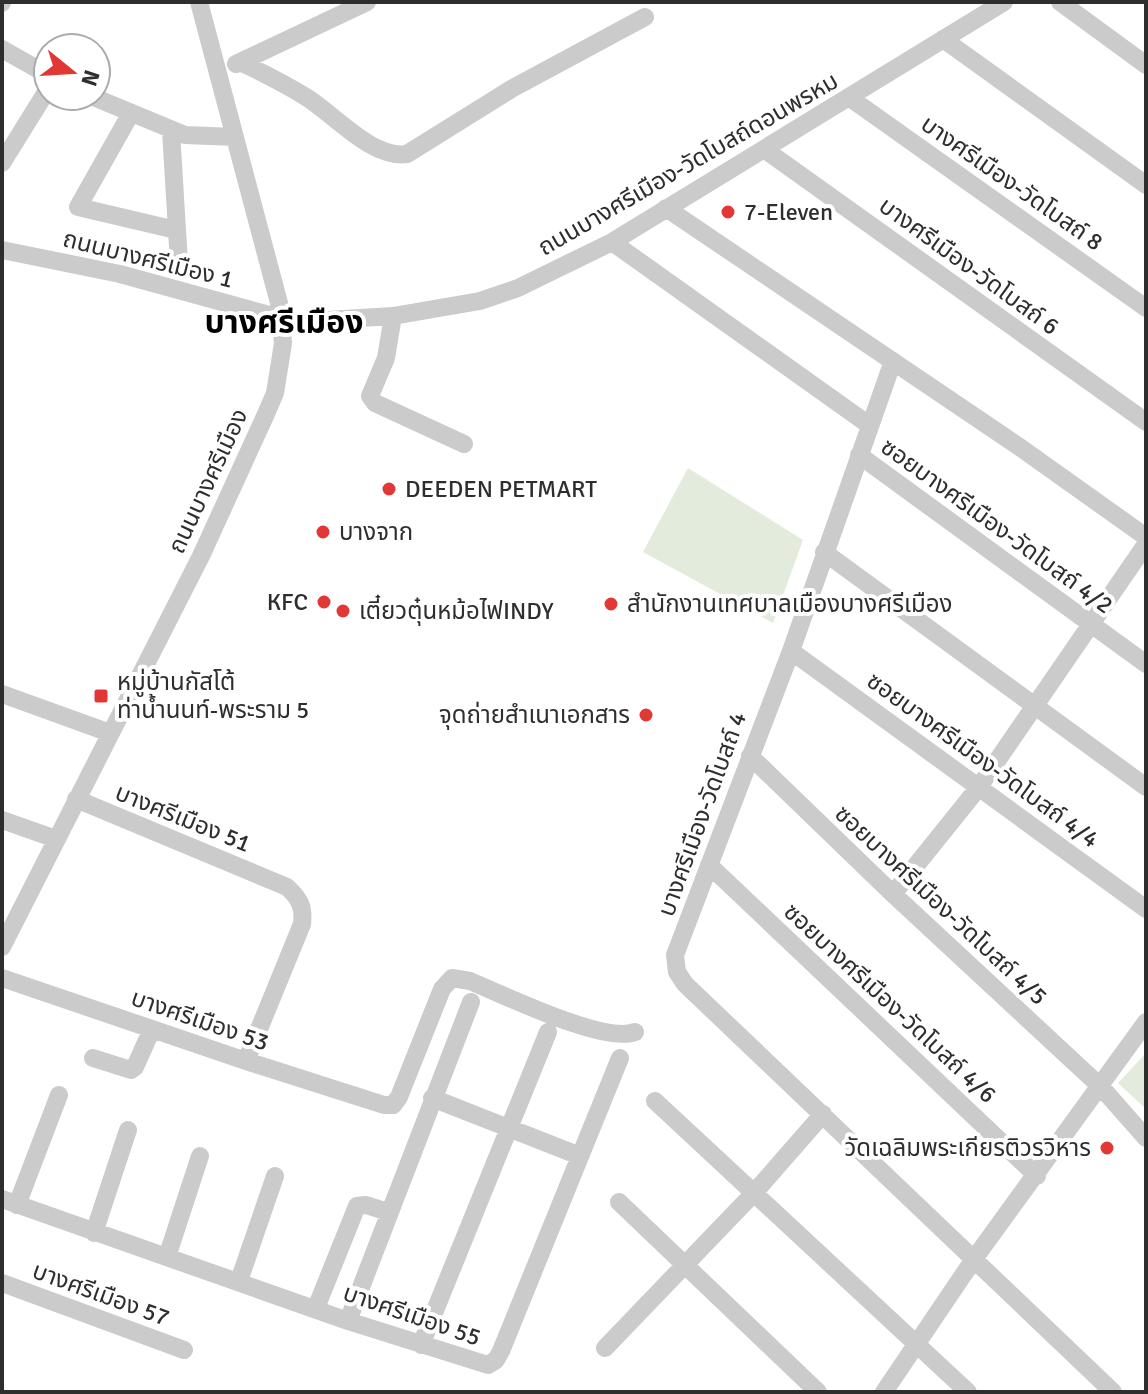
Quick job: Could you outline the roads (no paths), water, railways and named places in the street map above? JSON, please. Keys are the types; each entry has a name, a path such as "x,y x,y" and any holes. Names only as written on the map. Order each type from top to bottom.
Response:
{"street":[{"name":"ถนนบางศรีเมือง","path":"2,947 8,918 56,839 201,556 271,404 281,356 281,320 199,2"},
{"path":"219,72 367,2"},
{"name":"ถนนบางศรีเมือง-วัดโบสถ์ดอนพรหม","path":"281,320 327,321 393,316 480,301 530,282 612,242 850,98 943,39 981,8 1004,2"},
{"path":"1060,2 1146,65"},
{"path":"240,62 299,92 370,144 396,156 407,154 513,88 645,17"},
{"path":"943,39 1146,185"},
{"path":"2,49 32,66"},
{"name":"บางศรีเมือง-วัดโบสถ์ 8","path":"850,98 1146,308"},
{"path":"112,105 185,135 235,137"},
{"path":"2,163 34,112"},
{"path":"131,113 78,207 176,230"},
{"path":"171,131 179,263"},
{"name":"บางศรีเมือง-วัดโบสถ์ 6","path":"764,149 1146,422"},
{"path":"666,208 1021,448 1146,537"},
{"path":"612,242 869,425"},
{"name":"ถนนบางศรีเมือง 1","path":"2,250 120,274 281,320"},
{"path":"393,316 386,358 370,396 375,403 464,444"},
{"name":"บางศรีเมือง-วัดโบสถ์ 4","path":"893,361 791,651 675,955 677,972 685,984 1113,1392"},
{"name":"ซอยบางศรีเมือง-วัดโบสถ์ 4/2","path":"859,455 1146,664"},
{"path":"893,894 979,787 1146,544"},
{"path":"824,552 1146,787"},
{"name":"ซอยบางศรีเมือง-วัดโบสถ์ 4/4","path":"791,651 1146,909"},
{"path":"2,694 110,733"},
{"name":"ซอยบางศรีเมือง-วัดโบสถ์ 4/5","path":"750,756 1101,1087 1146,1138"},
{"name":"บางศรีเมือง 51","path":"76,799 287,887 299,897 303,910 302,924 246,1061"},
{"path":"2,820 56,839"},
{"name":"ซอยบางศรีเมือง-วัดโบสถ์ 4/6","path":"709,865 1037,1176"},
{"name":"บางศรีเมือง 53","path":"2,978 384,1105 393,1105 399,1097 442,989 452,978 470,981 601,1032 625,1036 635,1032"},
{"path":"348,1321 471,1002"},
{"path":"884,1392 974,1259 1146,1022"},
{"path":"93,1058 131,1070 152,1029"},
{"path":"421,1345 548,1032"},
{"name":"บางศรีเมือง 55","path":"10,1202 348,1321 488,1365 496,1360 620,1058"},
{"path":"10,1202 59,1095"},
{"path":"432,1098 580,1156"},
{"path":"655,1101 968,1392"},
{"path":"605,1348 753,1194 823,1114"},
{"path":"94,1233 128,1130"},
{"path":"167,1257 200,1156"},
{"path":"239,1281 275,1176"},
{"path":"619,1202 818,1392"},
{"path":"316,1308 357,1206 366,1205 388,1212"},
{"name":"บางศรีเมือง 57","path":"2,1283 184,1350"}],"place":[{"name":"7-Eleven","path":"728,212"},
{"name":"DEEDEN PETMART","path":"389,489"},
{"name":"บางจาก","path":"323,532"},
{"name":"KFC","path":"324,602"},
{"name":"สำนักงานเทศบาลเมืองบางศรีเมือง","path":"611,604"},
{"name":"เตี๋ยวตุ๋นหม้อไฟINDY","path":"343,611"},
{"name":"หมู่บ้านกัสโต้ ท่าน้ำนนท์-พระราม 5","path":"101,696"},
{"name":"จุดถ่ายสำเนาเอกสาร","path":"646,715"},
{"name":"วัดเฉลิมพระเกียรติวรวิหาร","path":"1107,1148"}],"district":[{"name":"บางศรีเมือง","path":"284,322"}]}
